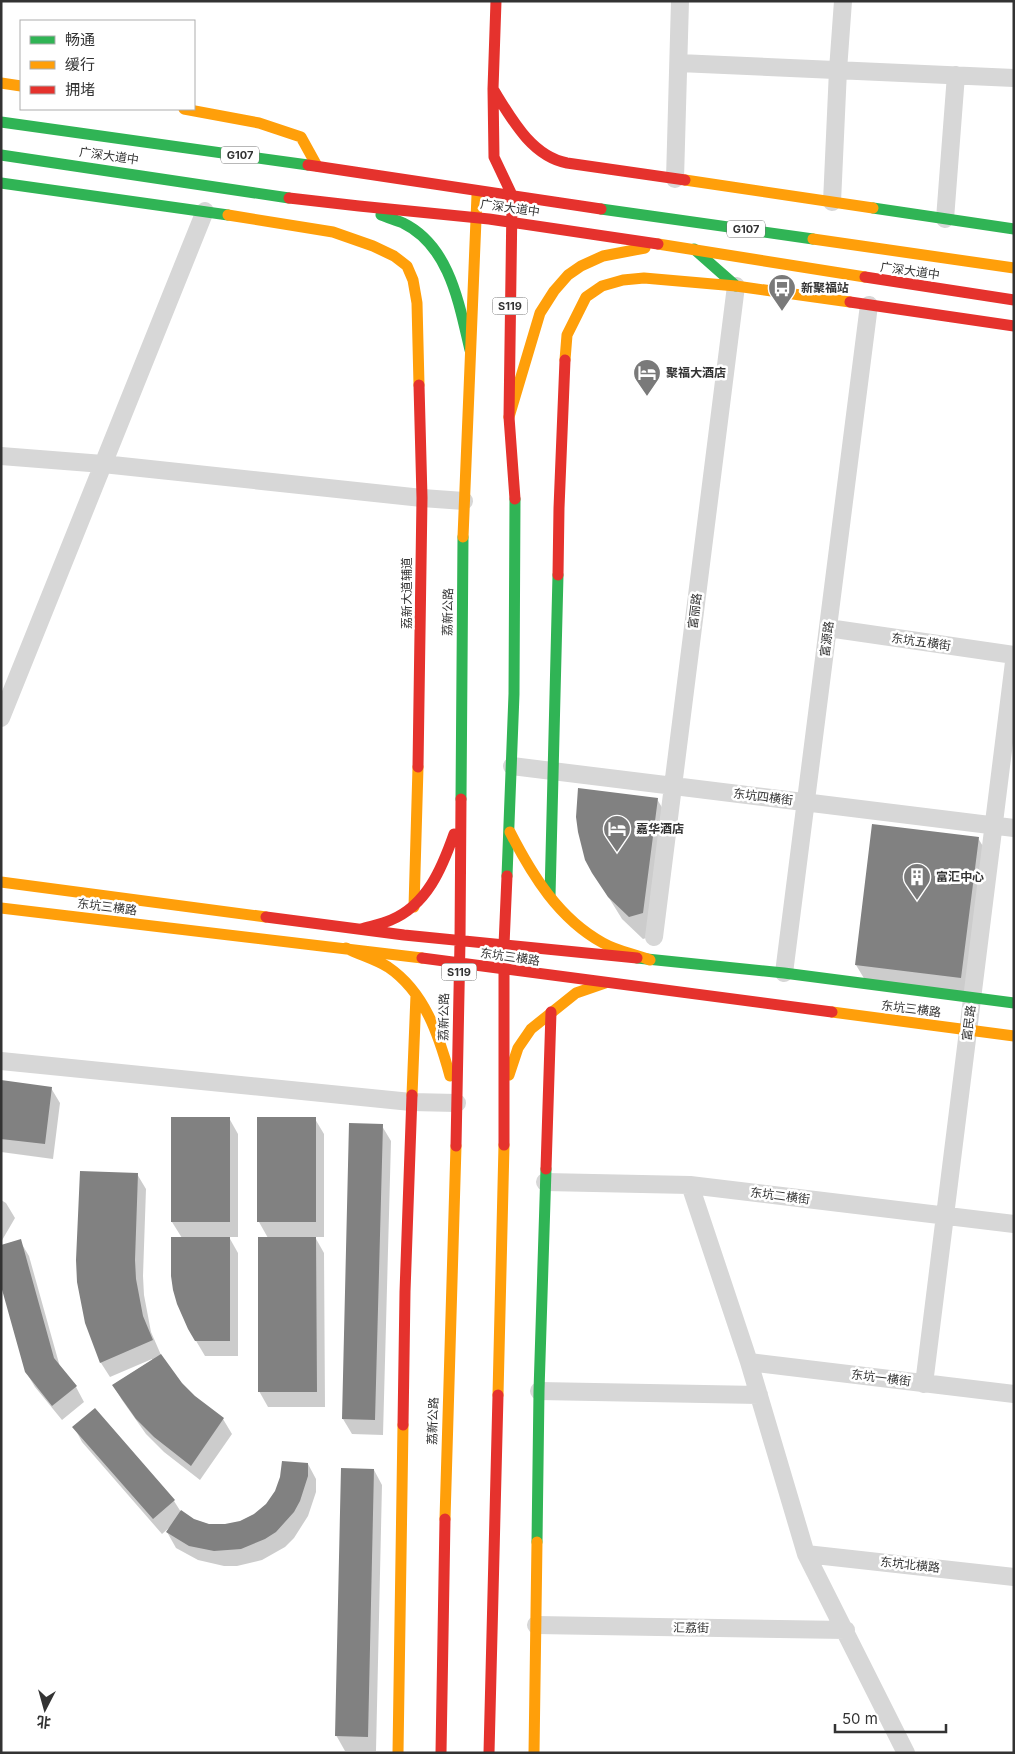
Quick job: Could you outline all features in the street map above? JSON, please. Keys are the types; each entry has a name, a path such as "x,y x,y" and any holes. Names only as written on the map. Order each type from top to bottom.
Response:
{"main road":[{"path":"496,1 493,89 494,157 512,195"},
{"path":"1,83 20,86"},
{"path":"493,89 514,122 540,151 553,159 594,168 1014,229"},
{"path":"190,110 259,122 301,137 317,166"},
{"name":"广深大道中","path":"1,122 317,166 482,183 512,195 1014,268"},
{"name":"广深大道中","path":"1,154 338,204 476,217 665,244 864,278 1014,300"},
{"path":"482,183 494,157"},
{"path":"1,183 205,211"},
{"name":"荔新公路","path":"441,1753 445,1486 460,941 464,501 476,217 482,183"},
{"name":"S119","path":"489,1753 505,1087 504,946 510,830 516,576 515,502 508,417 512,195"},
{"path":"338,204 397,219 430,242 448,270 470,350"},
{"name":"荔新大道辅道","path":"205,211 334,232 394,256 407,266 413,280 417,303 419,349 422,498 420,697 414,907"},
{"path":"508,417 540,313 554,291 568,275 580,266 603,256 665,244"},
{"path":"694,249 736,286"},
{"path":"550,896 558,618 558,508 564,369 567,335 576,314 586,298 602,286 623,280 644,278 736,286 1014,326"},
{"path":"361,929 393,920 414,907 423,898 434,883 444,862 460,816"},
{"path":"510,830 519,852 534,877 580,926 602,942 650,960"},
{"name":"东坑三横路","path":"1,882 460,941 784,973 1014,1003"},
{"name":"东坑三横路","path":"1,908 346,948 1014,1036"},
{"path":"346,948 387,967 406,981 423,1005 437,1035 457,1103"},
{"path":"505,1087 518,1048 531,1029 576,993 605,983"},
{"path":"398,1753 405,1292 416,995"},
{"path":"534,1753 539,1391 551,1012"}],"street":[{"path":"676,180 680,1"},
{"path":"832,202 843,1"},
{"path":"679,63 1014,78"},
{"path":"945,219 956,75"},
{"path":"1,718 43,618 205,211"},
{"name":"富丽路","path":"654,937 736,286"},
{"name":"富源路","path":"784,973 869,305"},
{"path":"1,456 103,464 464,501"},
{"name":"东坑五横街","path":"828,628 1014,655"},
{"name":"富民路","path":"924,1384 1014,662"},
{"name":"东坑四横街","path":"512,766 1014,828"},
{"path":"1,1061 411,1102 457,1103"},
{"name":"东坑二横街","path":"546,1182 690,1185 1014,1224"},
{"path":"690,1185 749,1362 806,1554 846,1630 906,1753"},
{"name":"东坑一横街","path":"749,1362 1014,1394"},
{"path":"539,1391 758,1395"},
{"name":"东坑北横路","path":"806,1554 1014,1577"},
{"name":"汇荔街","path":"536,1625 846,1630"}],"building":[{"name":"嘉华酒店","path":"578,788 658,798 643,913 629,917 608,897 585,860 576,817"},
{"name":"富汇中心","path":"872,824 979,837 961,978 855,965"},
{"path":"1,1080 52,1087 45,1144 1,1139"},
{"path":"171,1117 230,1117 230,1222 171,1222"},
{"path":"257,1117 316,1117 316,1222 257,1222"},
{"path":"349,1123 383,1124 375,1420 342,1419"},
{"path":"80,1171 138,1173 136,1279 143,1316 153,1340 100,1363 85,1323 77,1282 76,1260"},
{"path":"171,1237 230,1237 230,1341 195,1341 188,1329 173,1290"},
{"path":"258,1237 316,1237 317,1392 258,1392"},
{"path":"21,1239 54,1358 77,1386 52,1406 25,1372 1,1286 1,1245"},
{"path":"161,1354 182,1383 195,1396 224,1418 191,1466 154,1437 136,1419 112,1385"},
{"path":"95,1408 175,1500 153,1519 72,1427"},
{"path":"282,1461 308,1463 308,1476 300,1501 294,1512 276,1532 265,1539 241,1549 214,1551 189,1546 166,1532 181,1510 194,1519 209,1524 225,1524 240,1521 254,1514 266,1504 275,1491 280,1477"},
{"path":"341,1468 374,1469 368,1737 335,1736"}],"traffic: fast":[{"path":"1,122 308,165"},
{"path":"1,155 289,198"},
{"path":"1,183 228,215"},
{"path":"873,208 1014,229"},
{"path":"601,209 813,239"},
{"path":"381,215 403,223 419,233 432,246 442,261 462,314 470,350"},
{"path":"694,249 736,286"},
{"path":"507,876 514,694 515,499"},
{"path":"461,799 463,537"},
{"path":"550,896 558,575"},
{"path":"637,958 784,973 1014,1003"},
{"path":"537,1542 539,1391 546,1169"}],"traffic: slow":[{"path":"1,83 20,86"},
{"path":"189,110 259,123 301,137 317,166"},
{"path":"685,180 873,208"},
{"path":"463,537 477,195"},
{"path":"228,215 333,232 373,246 394,256 407,266 413,280 417,303 419,385"},
{"path":"813,239 1014,268"},
{"path":"658,244 865,277"},
{"path":"509,417 540,313 554,291 568,275 581,266 603,256 645,248"},
{"path":"565,360 567,335 586,297 602,286 623,280 644,278 736,286 850,302"},
{"path":"414,907 418,767"},
{"path":"510,832 537,880 573,922 608,946 650,960"},
{"path":"1,882 266,917"},
{"path":"1,908 422,958"},
{"path":"346,948 388,967 412,989 429,1016 450,1076"},
{"path":"509,1075 518,1048 531,1029 576,993 605,983"},
{"path":"412,1095 416,995"},
{"path":"832,1012 1014,1036"},
{"path":"498,1395 504,1145"},
{"path":"445,1519 456,1146"},
{"path":"398,1753 403,1425"},
{"path":"534,1753 537,1542"}],"traffic: jam":[{"path":"496,1 493,89 494,157 512,195"},
{"path":"493,89 523,134 543,153 554,159 567,163 685,180"},
{"path":"308,165 601,209"},
{"path":"289,198 489,219 658,244"},
{"path":"512,202 509,417 515,499"},
{"path":"865,277 1014,300"},
{"path":"850,302 1014,326"},
{"path":"558,575 565,360"},
{"path":"418,767 422,498 419,385"},
{"path":"456,1146 461,799"},
{"path":"361,929 391,920 404,913 424,895 444,860 454,834"},
{"path":"504,1145 504,945 507,876"},
{"path":"266,917 404,935 637,958"},
{"path":"422,958 832,1012"},
{"path":"546,1169 551,1012"},
{"path":"403,1425 405,1292 412,1095"},
{"path":"489,1753 498,1395"},
{"path":"441,1753 445,1519"}],"place":[{"name":"新聚福站","path":"782,312"},
{"name":"聚福大酒店","path":"647,397"},
{"name":"嘉华酒店","path":"617,853"},
{"name":"富汇中心","path":"917,901"}]}
